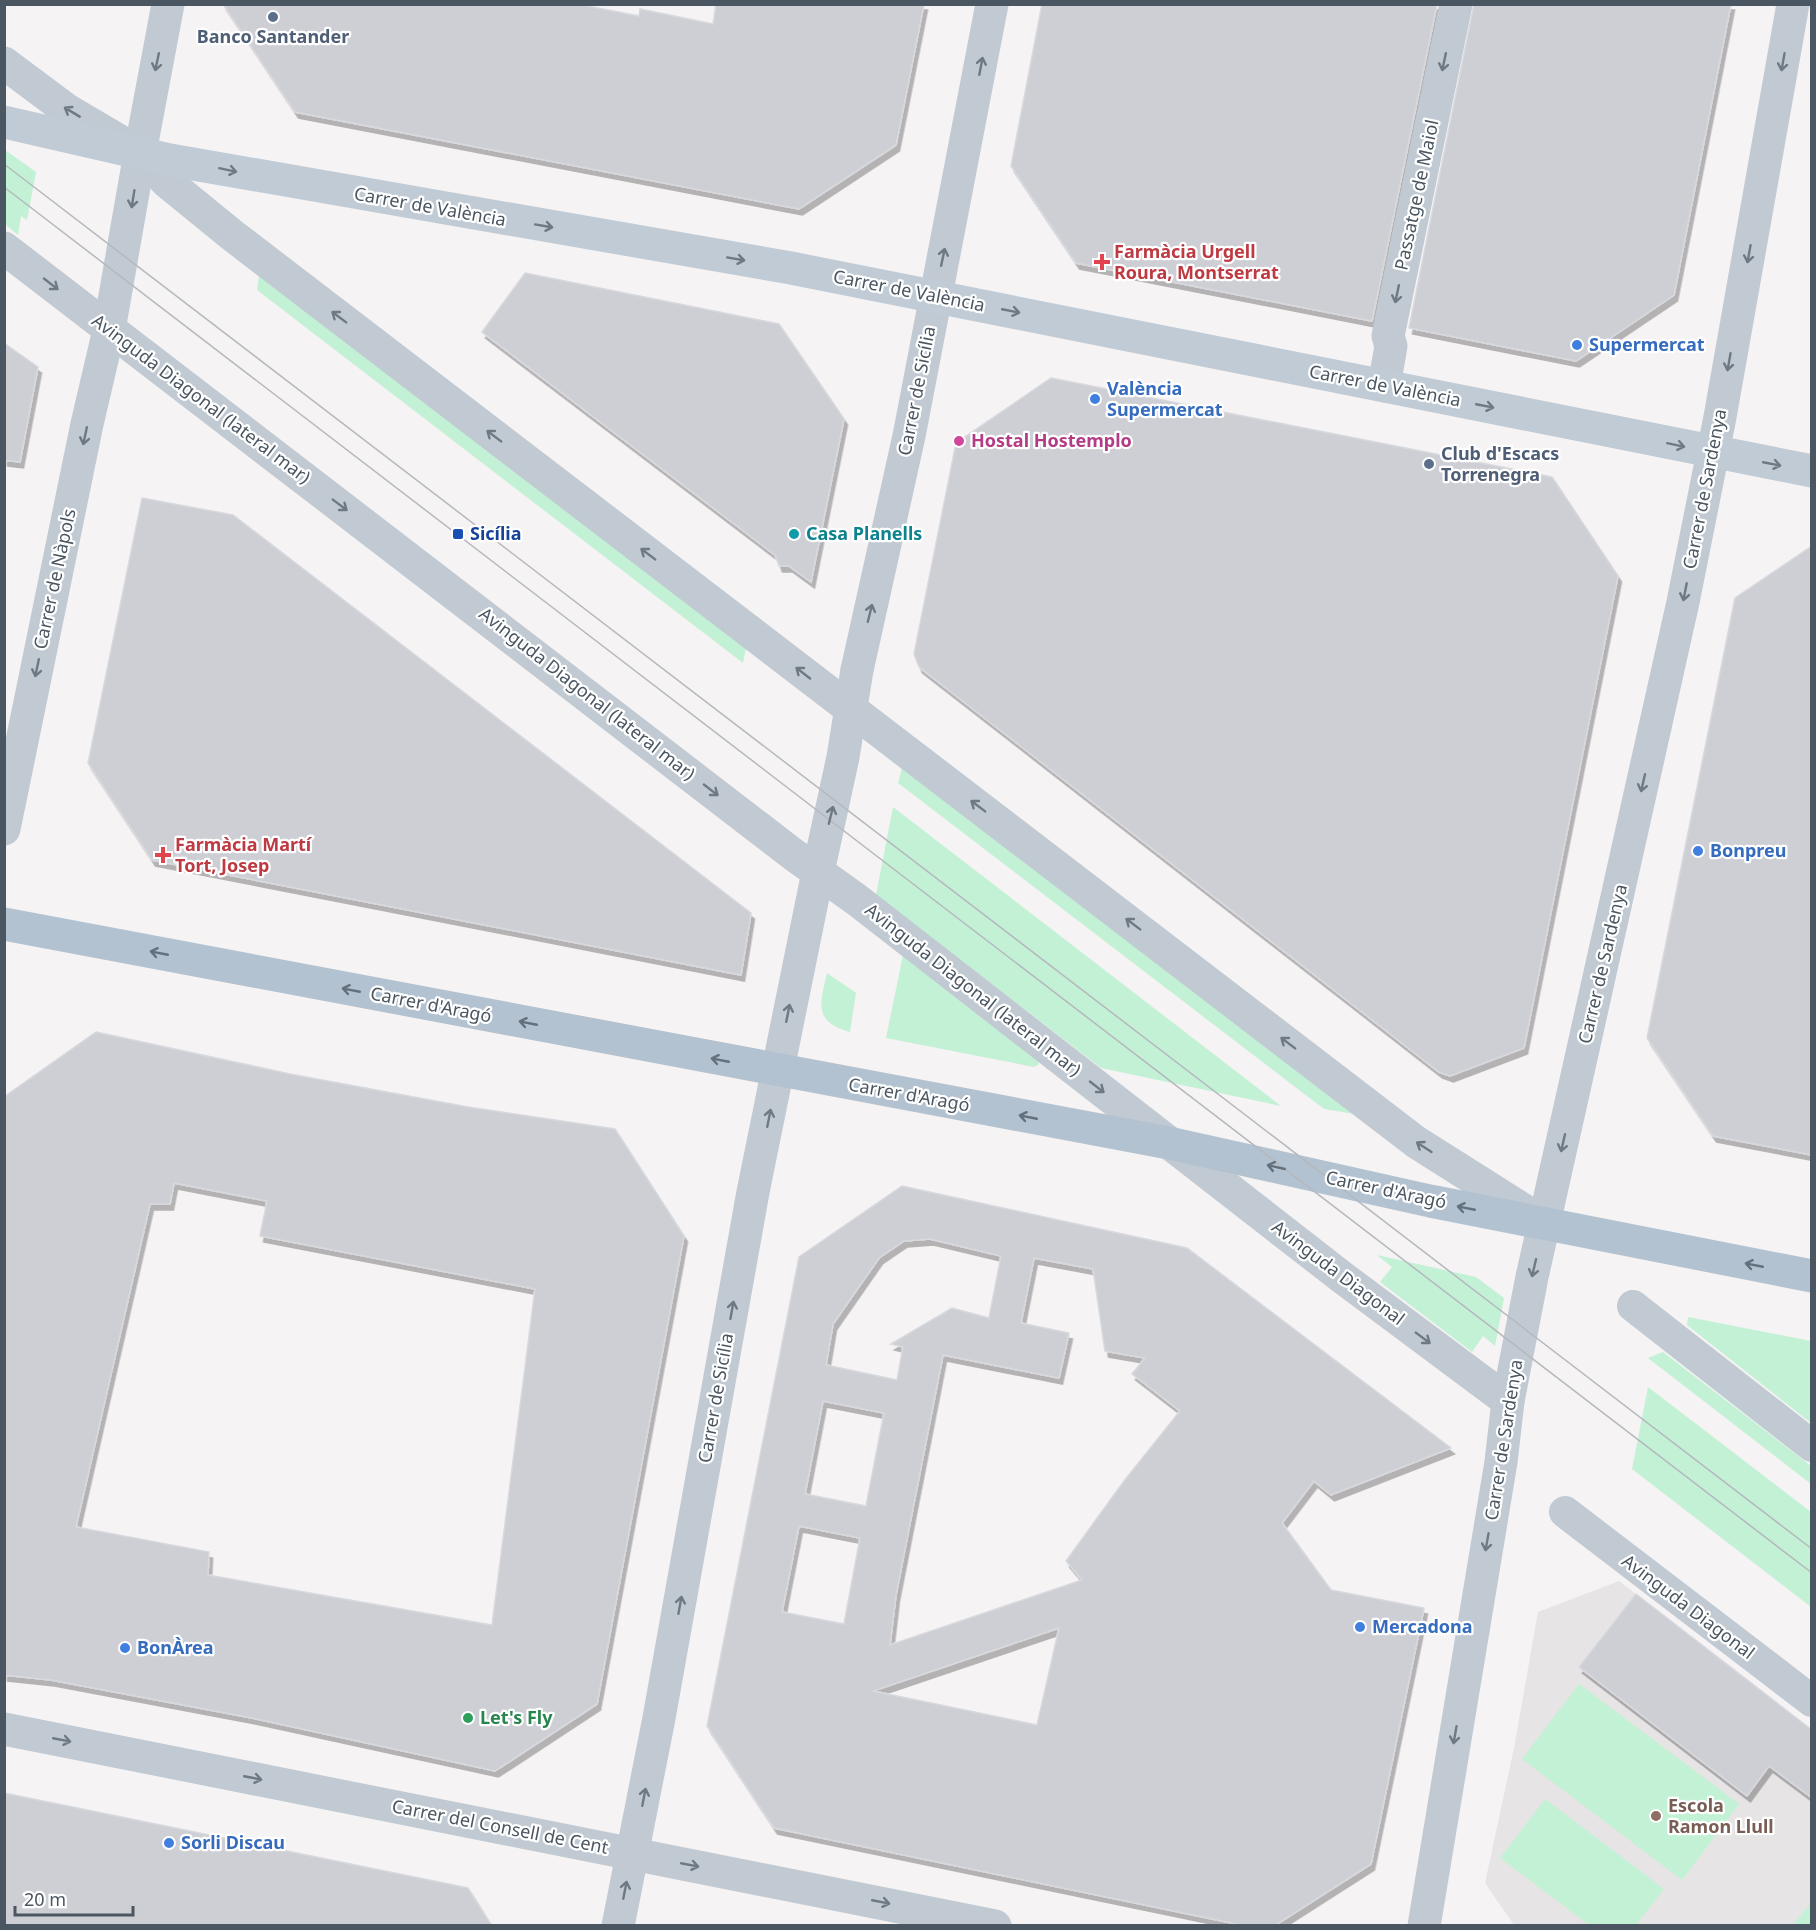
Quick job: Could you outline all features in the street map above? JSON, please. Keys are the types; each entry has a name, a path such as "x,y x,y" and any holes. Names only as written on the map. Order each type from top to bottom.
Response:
{"main road":[{"name":"Carrer de València","path":"4,122 140,153 338,191 718,255 935,296 1812,471"},
{"name":"Carrer d'Aragó","path":"4,924 1168,1143 1430,1201 1812,1276"}],"street":[{"path":"140,153 168,4"},
{"name":"Carrer de Sicília","path":"618,1926 777,1070 843,757 857,670 909,436 992,4"},
{"name":"Passatge de Maiol","path":"1384,386 1391,346 1388,336 1456,4"},
{"name":"Carrer de Sardenya","path":"1424,1926 1501,1462 1508,1401 1544,1223 1683,602 1713,453 1794,4"},
{"path":"4,63 61,106 140,153 167,182 232,236 816,683 851,707 1416,1142 1544,1223"},
{"name":"Carrer de Nàpols","path":"4,829 109,330 140,153"},
{"name":"Avinguda Diagonal (lateral mar)","path":"4,248 1168,1143"},
{"name":"Avinguda Diagonal","path":"1168,1143 1508,1401"},
{"path":"1633,1306 1812,1446"},
{"name":"Avinguda Diagonal","path":"1565,1512 1812,1701"},
{"name":"Carrer del Consell de Cent","path":"4,1729 995,1926"}],"shaded area":[{"name":"Escola Ramon Llull","path":"1619,1581 1811,1730 1811,1925 1514,1925 1485,1883 1514,1748 1538,1612"}],"green space":[{"path":"5,150 36,172 27,220 21,216 18,235 5,224"},
{"path":"259,275 746,648 743,663 257,290"},
{"path":"902,768 1354,1114 1324,1109 898,783"},
{"path":"893,807 1281,1106 1101,1068 876,895"},
{"path":"903,955 1039,1061 1038,1065 1034,1067 886,1038"},
{"path":"827,973 856,993 850,1032 830,1023 822,1010 822,994"},
{"path":"1377,1255 1476,1277 1504,1298 1495,1346 1483,1336 1472,1352 1380,1282 1392,1267"},
{"path":"1688,1317 1811,1341 1811,1423 1687,1325"},
{"path":"1663,1352 1811,1466 1811,1484 1648,1358"},
{"path":"1648,1387 1811,1512 1811,1607 1632,1469"},
{"path":"1579,1684 1739,1804 1682,1880 1522,1759"},
{"path":"1545,1799 1664,1889 1636,1925 1589,1925 1500,1858"},
{"path":"1811,1903 1811,1925 1793,1925"}],"building":[{"path":"223,4 577,4 639,16 640,9 713,24 716,4 924,4 896,145 799,209 295,112"},
{"path":"1042,4 1437,4 1372,321 1076,263 1011,166"},
{"path":"1474,4 1731,4 1674,295 1576,361 1409,328"},
{"path":"525,273 779,324 844,419 811,582 789,566 779,566 775,555 482,332"},
{"path":"4,343 38,367 20,462 4,460"},
{"path":"1051,378 1552,477 1618,576 1524,1048 1450,1076 1439,1072 919,667 914,654 956,443"},
{"path":"142,498 233,515 751,913 741,975 152,860 88,763"},
{"path":"1812,546 1812,1155 1713,1136 1647,1038 1735,598"},
{"path":"96,1032 290,1074 468,1107 615,1129 684,1236 597,1704 495,1771 252,1718 51,1680 4,1675 4,1097","holes":["174,1183 267,1201 260,1236 535,1289 492,1625 208,1575 209,1552 76,1527 150,1204 170,1204"]},
{"path":"902,1186 1187,1248 1451,1448 1331,1495 1314,1481 1282,1523 1331,1590 1424,1608 1371,1864 1274,1926 1246,1926 774,1828 707,1726 799,1257","holes":["930,1239 1001,1256 989,1318 952,1308 891,1344 903,1347 897,1380 826,1365 833,1324 879,1258 904,1241","1034,1258 1093,1269 1105,1351 1145,1358 1132,1374 1180,1411 1124,1481 1066,1561 1082,1580 890,1645 896,1595 943,1355 1059,1378 1069,1333 1021,1323","823,1401 884,1413 866,1506 805,1494","799,1526 860,1538 844,1624 782,1612","1059,1628 1037,1725 873,1691"]},
{"path":"1636,1594 1812,1730 1812,1798 1769,1766 1747,1796 1579,1667"},
{"path":"4,1793 468,1888 492,1926 4,1926"}],"tram line":[{"path":"4,164 1812,1549"},
{"path":"4,187 1812,1573"}],"place":[{"name":"Banco Santander","path":"273,17"},
{"name":"Farmàcia Urgell Roura, Montserrat","path":"1102,262"},
{"name":"Supermercat","path":"1577,345"},
{"name":"València Supermercat","path":"1095,399"},
{"name":"Hostal Hostemplo","path":"959,441"},
{"name":"Club d'Escacs Torrenegra","path":"1429,464"},
{"name":"Sicília","path":"458,534"},
{"name":"Casa Planells","path":"794,534"},
{"name":"Bonpreu","path":"1698,851"},
{"name":"Farmàcia Martí Tort, Josep","path":"163,855"},
{"name":"Mercadona","path":"1360,1627"},
{"name":"BonÀrea","path":"125,1648"},
{"name":"Let's Fly","path":"468,1718"},
{"name":"Escola Ramon Llull","path":"1656,1816"},
{"name":"Sorli Discau","path":"169,1843"}]}
